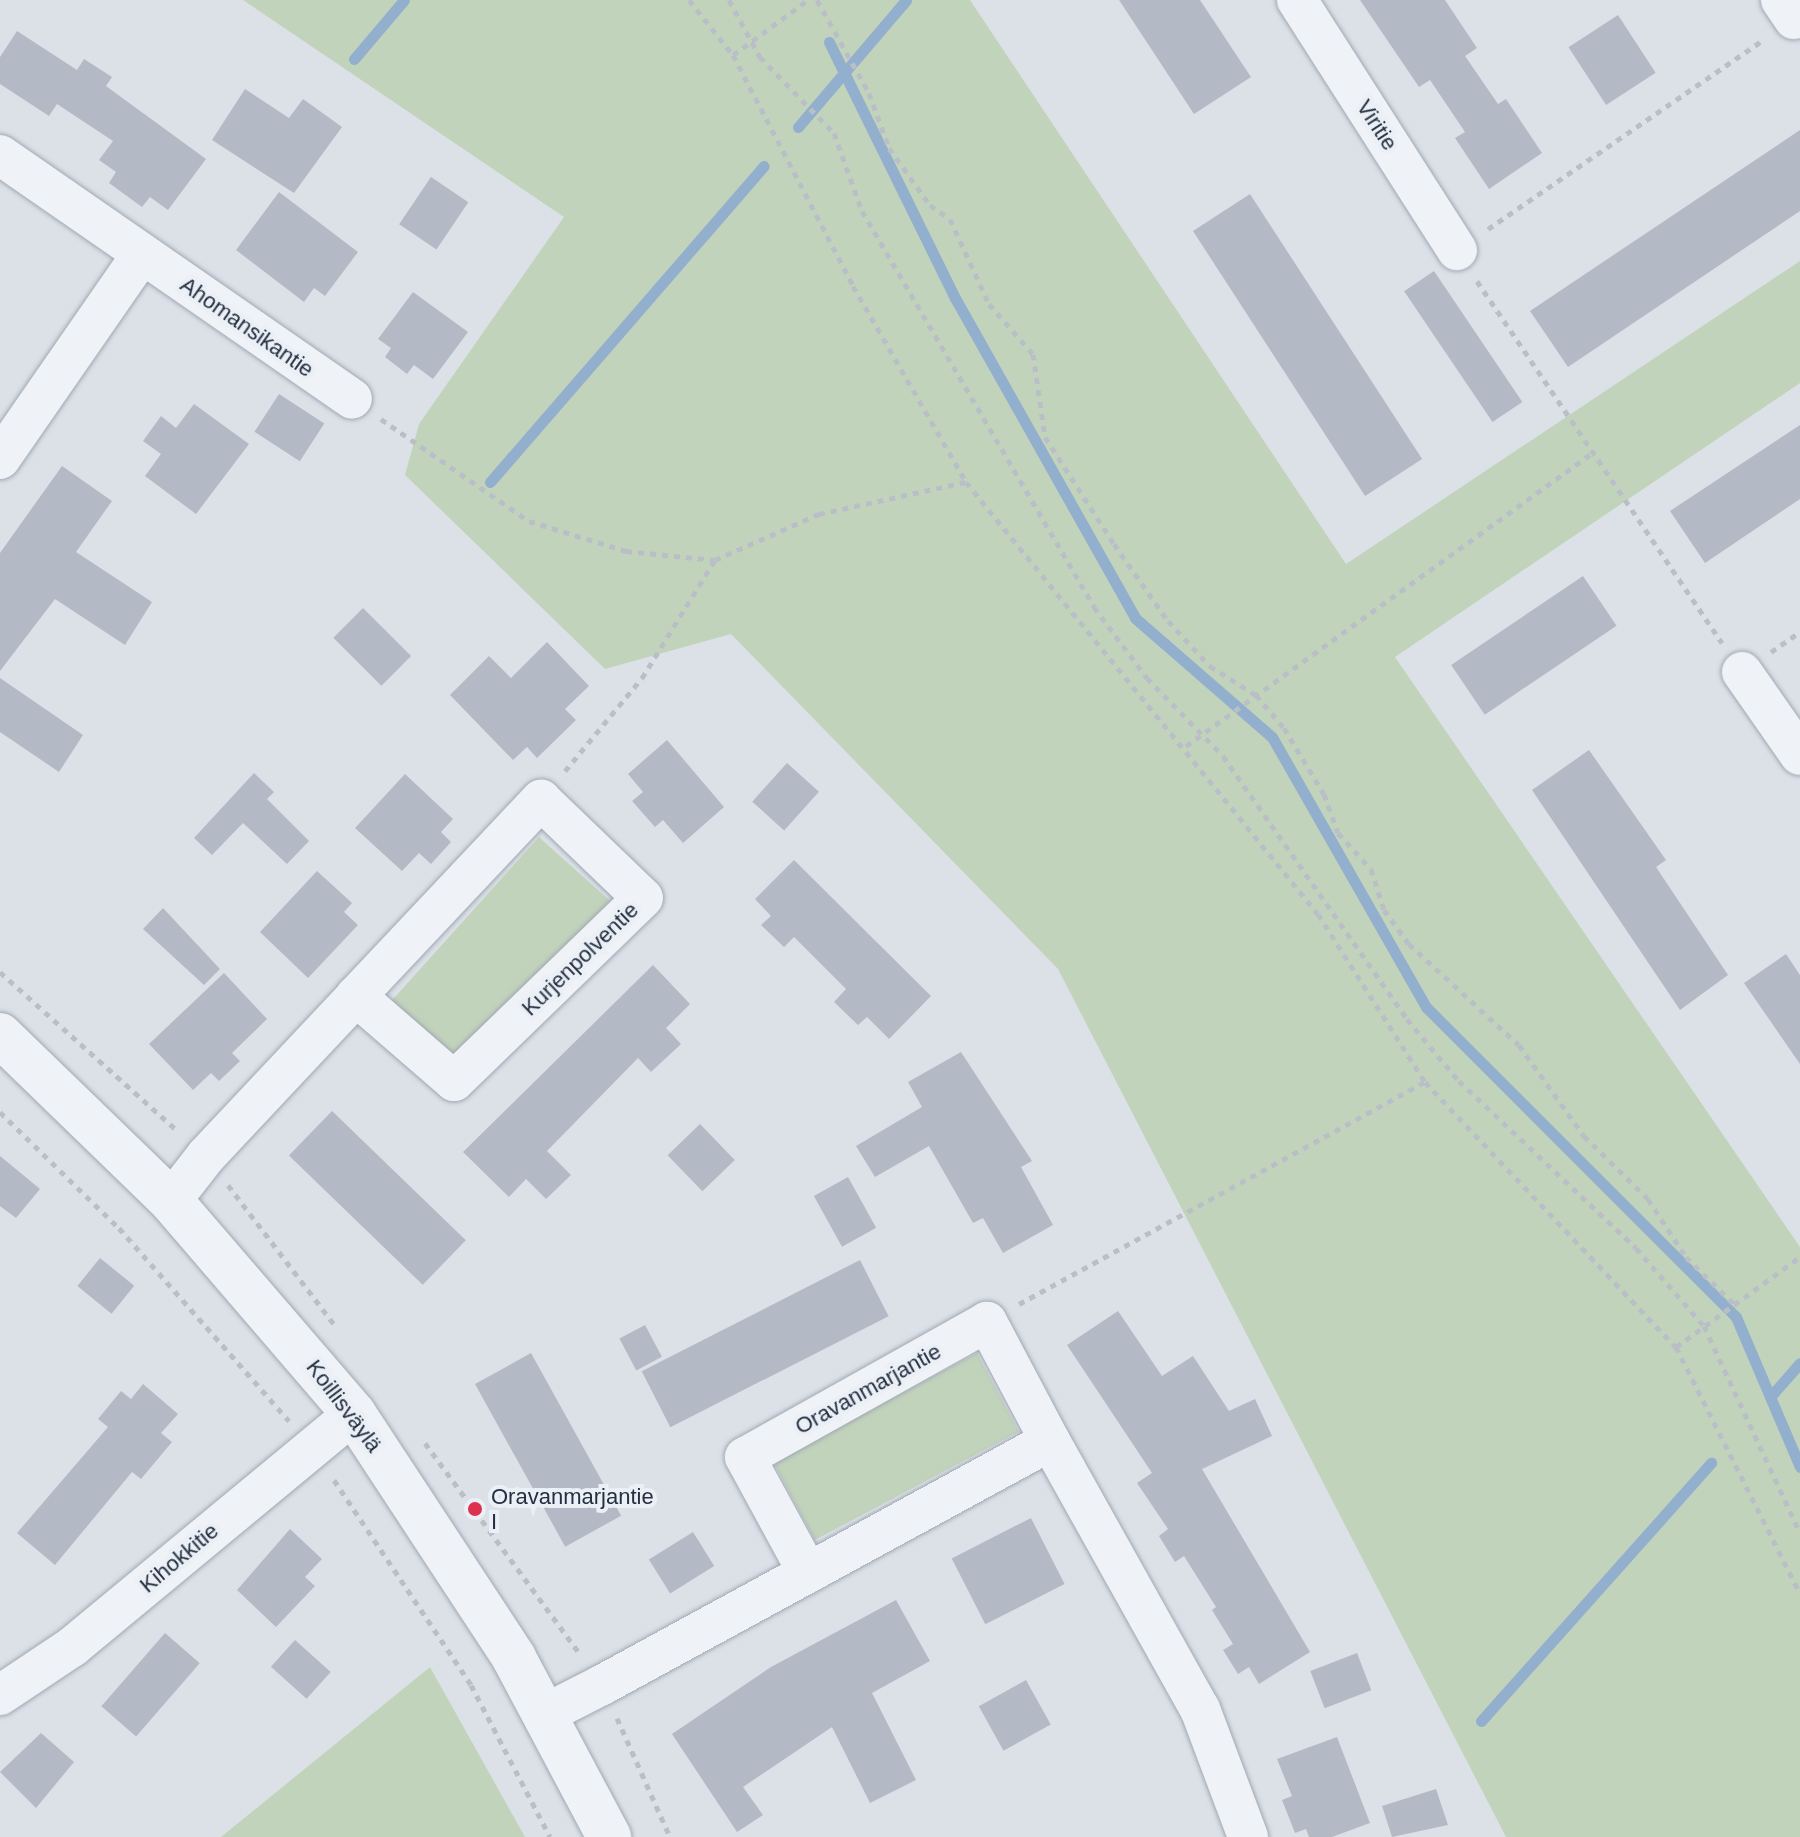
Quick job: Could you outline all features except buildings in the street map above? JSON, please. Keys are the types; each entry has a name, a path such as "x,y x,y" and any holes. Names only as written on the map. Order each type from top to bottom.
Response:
{"street":[{"name":"Viritie","path":"1297,0 1457,250"},
{"name":"Ahomansikantie","path":"0,155 352,399"},
{"path":"0,459 142,254"},
{"path":"1742,672 1800,755"},
{"path":"171,1201 356,996 541,800"},
{"name":"Kurjenpolventie","path":"356,996 454,1081 643,898 541,800"},
{"name":"Koillisväylä","path":"0,1035 171,1201 354,1414 547,1713 609,1837"},
{"path":"987,1322 1200,1709 1248,1837"},
{"name":"Oravanmarjantie","path":"808,1573 745,1457 987,1322"},
{"name":"Kihokkitie","path":"0,1695 72,1647 354,1414"},
{"path":"547,1713 1050,1441"}],"path":[{"path":"689,0 733,55 853,286 966,482 1186,746 1318,914 1425,1082 1676,1347 1800,1594"},
{"path":"729,0 750,42 834,133 862,211 1094,607 1147,678 1223,756 1424,1040 1636,1248 1704,1326 1800,1533"},
{"path":"733,55 808,0"},
{"path":"817,0 869,93 889,148 930,205 950,219 989,304 1033,354 1045,437 1168,621 1210,666 1256,695 1284,728 1324,794 1338,833 1371,869 1384,910 1409,944 1519,1045 1584,1136 1648,1199 1686,1257 1734,1304"},
{"path":"1742,672 1591,454 1457,250 1788,10"},
{"path":"352,399 529,521 626,551 715,560 819,514 966,482"},
{"path":"1186,746 1591,454"},
{"path":"541,800 642,678 715,560"},
{"path":"987,1322 1425,1082"},
{"path":"1676,1347 1800,1257"}],"green space":[{"path":"243,0 970,0 1346,564 1800,261 1800,383 1395,657 1800,1247 1800,1837 1506,1837 1058,969 731,634 605,669 405,475 419,424 564,217"},
{"path":"539,837 610,901 463,1065 392,1000"},
{"path":"977,1353 1019,1432 815,1540 773,1461"},
{"path":"430,1667 525,1837 221,1837"}],"waterway":[{"path":"354,59 404,0"},
{"path":"798,127 906,0"},
{"path":"829,42 955,298 1135,618 1272,737 1426,1007 1736,1317 1800,1467"},
{"path":"490,482 764,166"},
{"path":"1770,1397 1800,1363"},
{"path":"1481,1721 1711,1463"}],"place":[{"name":"Oravanmarjantie I","path":"475,1509"}]}
